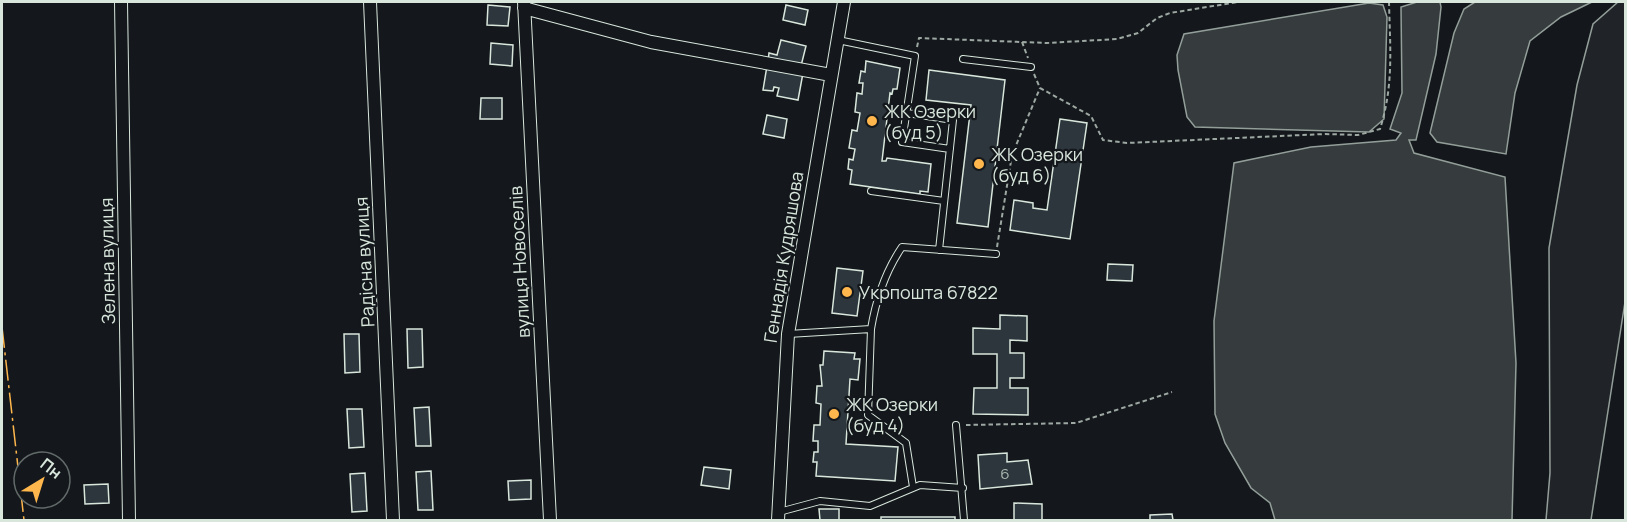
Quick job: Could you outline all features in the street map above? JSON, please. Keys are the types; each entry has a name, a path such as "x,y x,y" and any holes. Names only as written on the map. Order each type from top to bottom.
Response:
{"street":[{"name":"Зелена вулиця","path":"121,2 129,520"},
{"name":"Радісна вулиця","path":"370,2 393,520"},
{"name":"Геннадія Кудряшова","path":"779,516 788,334 844,2"},
{"path":"524,5 651,42 831,75"},
{"name":"вулиця Новоселів","path":"524,5 550,520"}],"lane":[{"path":"838,40 915,56 902,142 950,149"},
{"path":"963,59 1031,67"},
{"path":"907,113 953,120 939,249"},
{"path":"871,191 944,201"},
{"path":"913,487 906,443 868,415 871,328 875,308 890,265 902,248 996,254"},
{"path":"788,334 871,328"},
{"path":"956,425 964,520"},
{"path":"779,516 820,501 870,506 913,487 963,488"}],"path":[{"path":"915,56 919,38 1022,42 1117,39 1138,33 1157,18 1170,13 1238,2"},
{"path":"1022,42 1040,88 1091,116 1103,140 1128,143 1358,135 1380,129 1389,102 1391,81 1389,2"},
{"path":"996,254 1012,155 1040,88"},
{"path":"956,425 1076,423 1172,392"}],"shaded area":[{"path":"1417,2 1440,2 1441,7 1436,54 1416,140 1409,140 1414,153 1505,177 1516,363 1512,520 1275,520 1270,503 1251,488 1225,443 1215,414 1214,321 1234,163 1311,147 1396,140 1401,133 1390,129 1402,93 1401,7"},
{"path":"1475,2 1592,2 1561,17 1530,41 1515,93 1506,154 1437,142 1430,133 1454,33 1464,9"},
{"path":"1618,2 1626,2 1625,302 1591,520 1546,520 1550,473 1549,248 1577,85 1593,24"},
{"path":"1369,3 1383,5 1387,17 1384,119 1369,132 1195,127 1187,117 1177,55 1184,34"}],"building":[{"path":"488,5 510,7 508,26 487,25"},
{"path":"786,5 808,10 805,25 783,20"},
{"path":"781,40 806,46 801,66 768,61 769,53 777,55"},
{"path":"491,43 513,45 512,66 490,64"},
{"name":"ЖК Озерки (буд 5)","path":"866,61 900,68 897,89 893,89 892,94 890,93 882,161 886,161 887,158 931,164 928,192 920,191 920,194 850,184 852,170 848,169 849,159 853,160 855,149 849,148 852,130 857,131 860,113 855,112 857,93 862,94 863,83 859,83 861,71 865,72"},
{"path":"767,66 803,73 798,100 777,96 779,88 774,87 773,91 763,90"},
{"name":"ЖК Озерки (буд 6)","path":"929,70 1005,80 988,227 957,223 971,105 926,100"},
{"path":"481,98 502,98 502,119 480,119"},
{"path":"767,115 787,119 784,138 763,134"},
{"path":"1060,119 1087,123 1070,239 1010,230 1014,200 1033,203 1033,208 1047,210"},
{"path":"1108,264 1133,265 1132,281 1107,280"},
{"name":"Укрпошта 67822","path":"837,268 863,271 857,316 832,313"},
{"path":"1000,315 1027,316 1027,341 1010,340 1010,353 1024,353 1024,378 1010,378 1010,388 1028,388 1028,415 973,414 974,388 997,388 997,354 973,354 973,328 1000,329"},
{"path":"407,329 422,329 423,367 408,368"},
{"path":"344,334 359,334 360,372 345,373"},
{"name":"ЖК Озерки (буд 4)","path":"824,351 855,353 854,359 860,359 858,380 850,379 846,444 898,447 895,481 816,476 817,462 813,462 814,452 818,452 818,441 813,441 814,425 820,425 821,404 816,403 817,386 822,386 820,365 823,365"},
{"path":"429,407 431,446 416,446 414,408"},
{"path":"347,409 362,409 364,447 349,448"},
{"path":"1007,453 1007,462 1028,460 1032,484 980,489 978,455"},
{"path":"704,467 731,470 729,489 701,485"},
{"path":"431,471 433,510 418,510 416,472"},
{"path":"365,473 367,511 352,512 350,474"},
{"path":"531,480 531,499 509,500 508,481"},
{"path":"108,484 109,503 85,504 84,485"},
{"path":"1014,503 1042,504 1042,520 1014,520"},
{"path":"819,509 839,509 839,520 820,520"},
{"path":"1172,514 1173,520 1150,520 1150,515"},
{"path":"881,517 955,517 955,520 881,520"}],"power":[{"path":"2,327 24,520"}],"place":[{"name":"ЖК Озерки (буд 5)","path":"872,121"},
{"name":"ЖК Озерки (буд 6)","path":"979,164"},
{"name":"Укрпошта 67822","path":"847,292"},
{"name":"ЖК Озерки (буд 4)","path":"834,414"}]}
